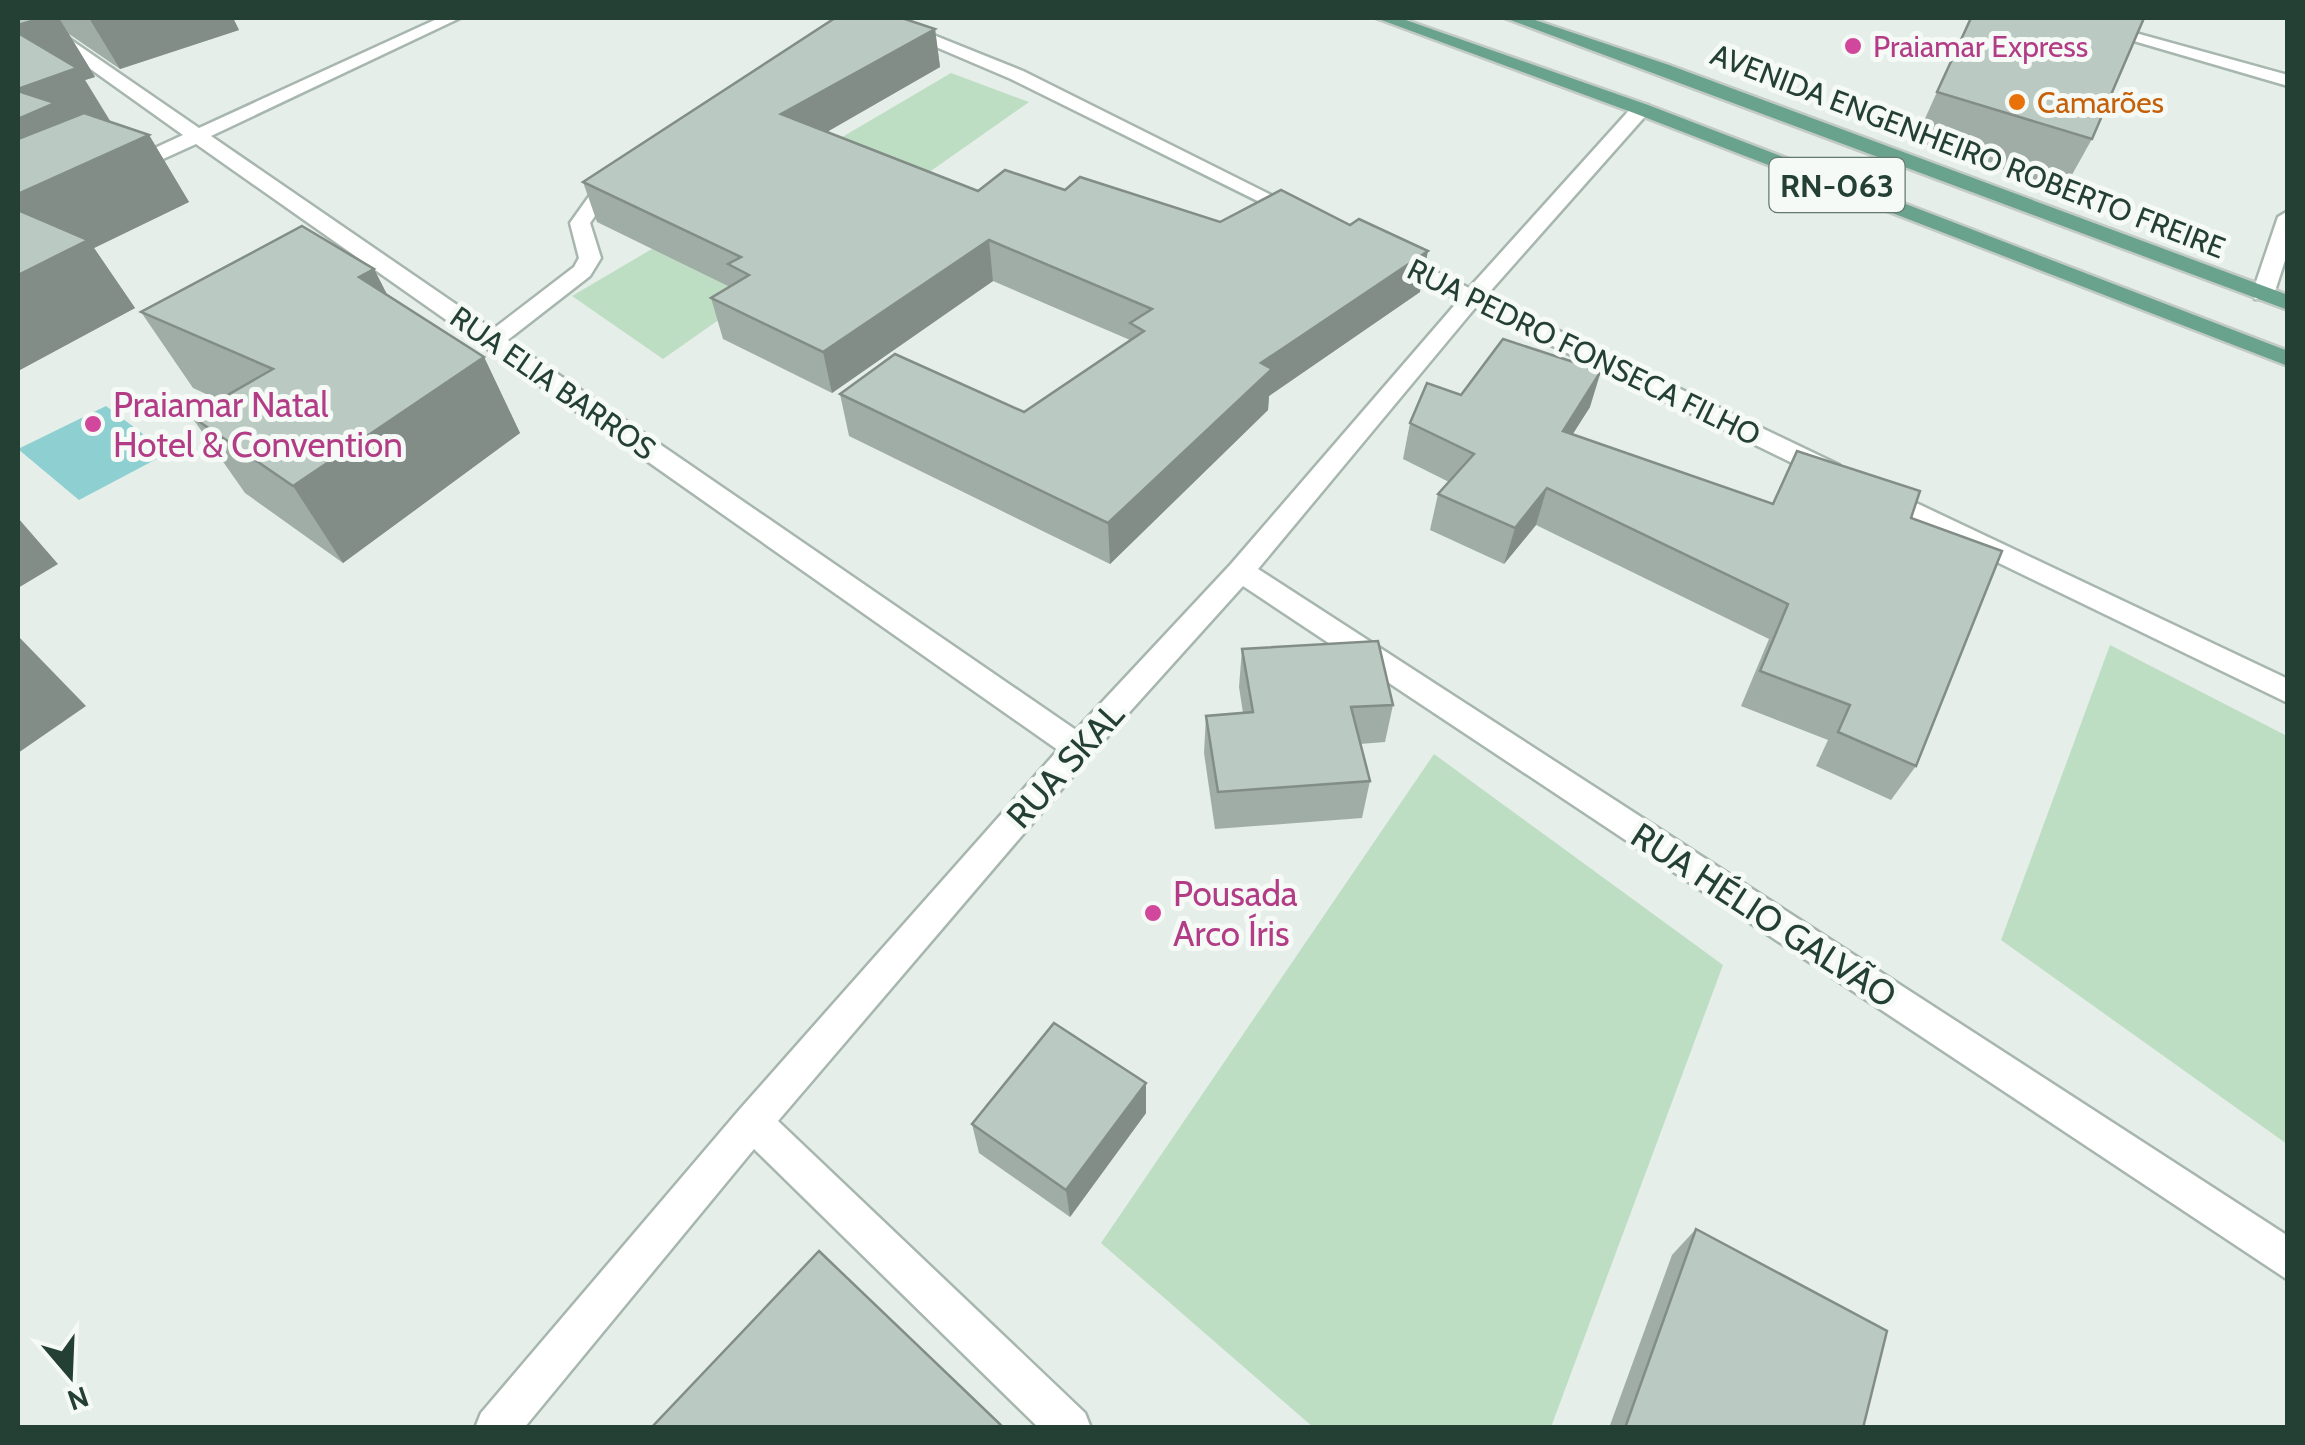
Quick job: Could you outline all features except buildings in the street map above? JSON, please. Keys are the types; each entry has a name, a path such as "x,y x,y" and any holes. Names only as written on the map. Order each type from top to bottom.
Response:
{"main road":[{"name":"RN-063","path":"1385,18 1641,109 2288,359"},
{"name":"AVENIDA ENGENHEIRO ROBERTO FREIRE","path":"1514,18 1663,69 2288,303"}],"street":[{"name":"RUA ELIA BARROS","path":"28,18 1078,748"},
{"path":"108,177 452,18"},
{"path":"877,18 1017,75 1314,222"},
{"path":"2064,18 2288,80"},
{"name":"RUA SKAL","path":"496,1428 753,1122 1078,748 1241,571 1472,298 1641,109"},
{"path":"492,341 582,271 590,258 580,223 586,211 597,198 645,168"},
{"path":"2264,294 2288,217"},
{"name":"RUA PEDRO FONSECA FILHO","path":"1365,246 2288,692"},
{"name":"RUA HÉLIO GALVÃO","path":"1241,571 2288,1260"},
{"path":"753,1122 1070,1428"}],"green space":[{"path":"951,73 1029,102 663,359 572,296"},
{"path":"2110,645 2287,736 2287,1144 2001,940"},
{"path":"1434,754 1723,965 1551,1427 1313,1427 1101,1243"}],"water":[{"path":"106,406 168,453 79,500 18,449"}],"place":[{"name":"Praiamar Express","path":"1853,46"},
{"name":"Camarões","path":"2017,102"},
{"name":"Praiamar Natal Hotel & Convention","path":"93,424"},
{"name":"Pousada Arco Íris","path":"1153,913"}]}
